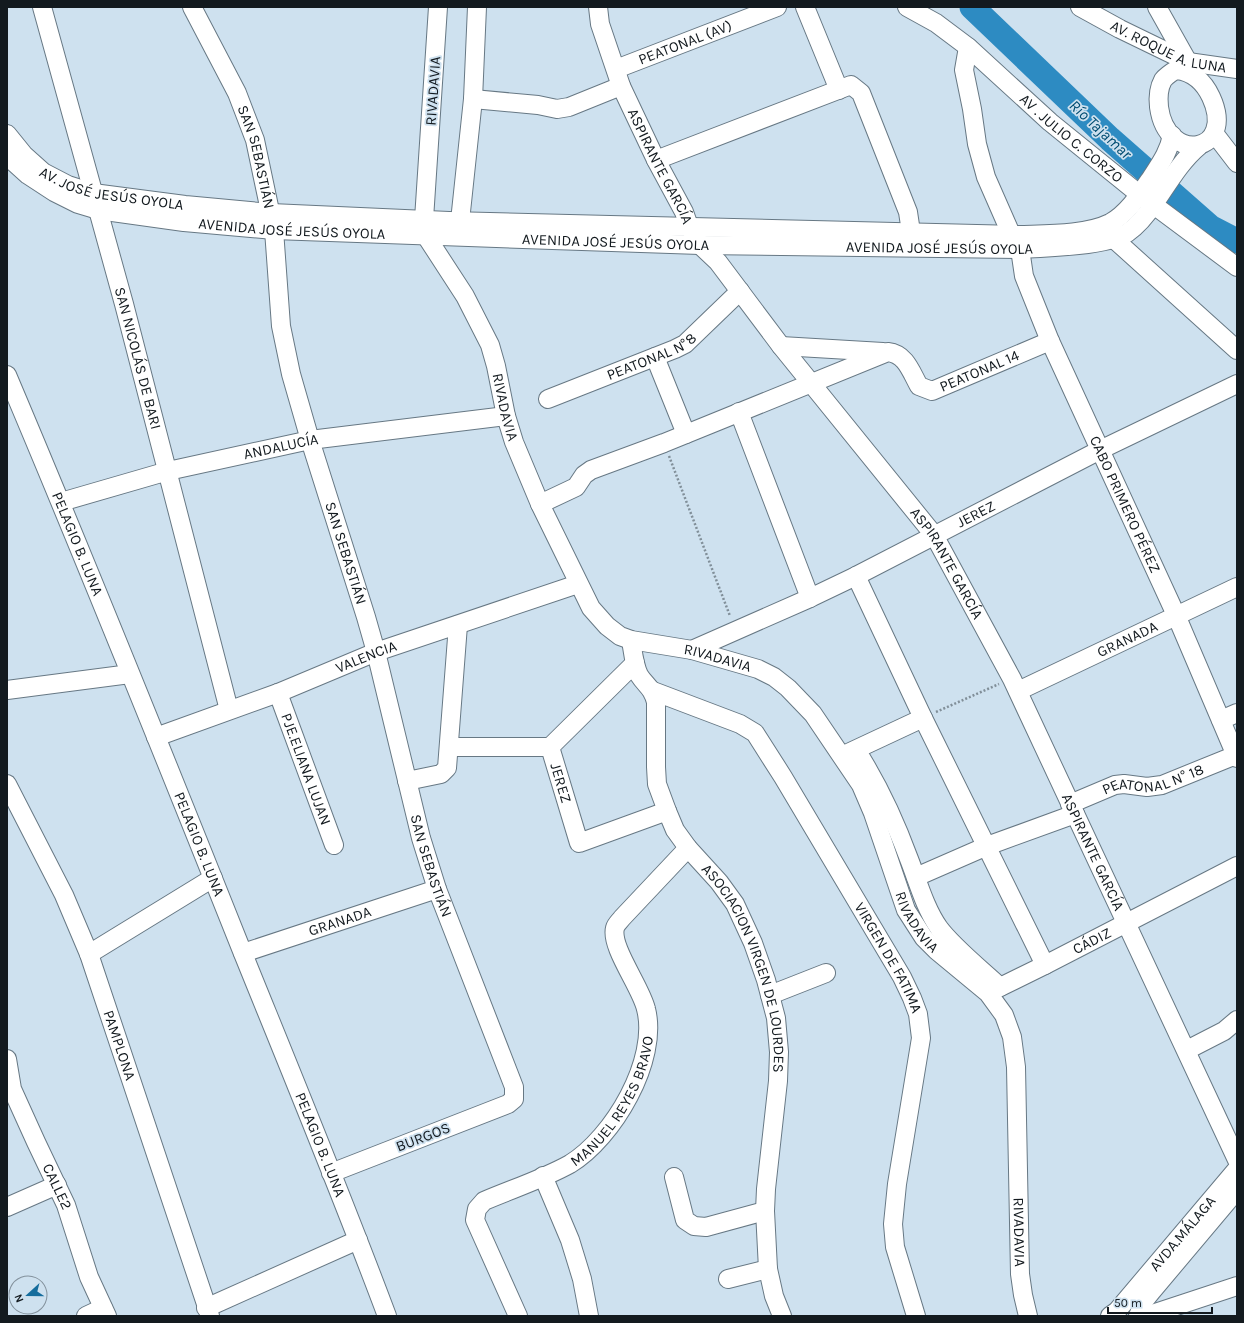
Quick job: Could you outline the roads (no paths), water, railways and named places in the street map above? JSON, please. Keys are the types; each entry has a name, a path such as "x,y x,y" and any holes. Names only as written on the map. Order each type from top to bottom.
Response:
{"street":[{"name":"SAN NICOLÁS DE BARI","path":"42,7 124,304 229,710"},
{"name":"SAN SEBASTIÁN","path":"192,7 237,93 252,133 274,230 281,326 291,374 376,652 421,838 437,889 514,1087 514,1099"},
{"name":"RIVADAVIA","path":"438,7 425,228 465,296 490,345 496,366 506,416 514,442 540,504 591,608 607,626 620,636 631,640 692,650 758,669 774,676 788,688 849,753 861,785 874,813 906,910 924,938 936,950 994,990 1012,1037 1016,1067 1020,1274 1028,1316"},
{"path":"460,221 473,99 477,7"},
{"name":"ASPIRANTE GARCÍA","path":"598,7 600,24 621,86 656,160 700,245 718,262 781,346 934,535 1015,685 1237,1160"},
{"name":"PEATONAL (AV)","path":"616,69 777,7"},
{"path":"805,7 839,90"},
{"name":"AV . JULIO C. CORZO","path":"907,7 936,23 968,47 1050,122 1151,193 1237,267"},
{"name":"AV. ROQUE A. LUNA","path":"1080,7 1182,66 1237,69"},
{"path":"1158,7 1182,66 1202,82 1215,104 1217,117 1216,129 1211,138 1205,144 1198,146 1188,145 1172,135 1166,127 1160,114 1158,97 1160,88 1169,74 1182,66"},
{"name":"CABO PRIMERO PÉREZ","path":"968,47 964,70 977,144 986,177 1015,242 1024,276 1050,341 1176,615 1229,717 1236,757"},
{"path":"656,160 851,85 860,93 908,212 911,232 1015,242 1090,229 1126,233 1135,226 1151,193 1160,164 1168,151 1172,135"},
{"path":"473,99 538,105 557,109 569,107 621,86"},
{"path":"1214,133 1237,163"},
{"name":"AV. JOSÉ JESÚS OYOLA","path":"7,134 24,155 43,172 68,185 93,193 185,205 271,212 425,228 460,221 689,226"},
{"path":"1151,193 1175,173 1186,158 1198,146"},
{"name":"AVENIDA JOSÉ JESÚS OYOLA","path":"7,156 28,175 54,192 78,204 98,210 184,222 274,230 425,228 700,245 1015,242"},
{"name":"AVENIDA JOSÉ JESÚS OYOLA","path":"689,226 911,232"},
{"path":"1108,232 1237,350"},
{"name":"PEATONAL N°8","path":"548,399 685,344 740,290"},
{"name":"PEATONAL 14","path":"888,352 896,353 905,361 919,386 932,391 1050,341"},
{"path":"781,346 888,352"},
{"path":"540,504 576,487 584,475 591,470 664,443 888,352"},
{"path":"655,357 686,434"},
{"name":"PELAGIO B. LUNA","path":"7,374 61,502 213,878 387,1316"},
{"name":"JEREZ","path":"692,650 856,576 1100,450 1237,384"},
{"path":"739,412 810,598"},
{"name":"ANDALUCÍA","path":"61,502 168,471 310,440 506,416"},
{"path":"856,576 923,718 1045,965"},
{"name":"VALENCIA","path":"156,737 278,692 376,652 578,584"},
{"name":"GRANADA","path":"1015,685 1237,587"},
{"path":"407,781 441,774 447,768 450,747 458,624"},
{"path":"631,640 635,663 640,675 653,691"},
{"name":"JEREZ","path":"635,663 550,747 579,843 667,811"},
{"path":"7,690 130,674"},
{"name":"ASOCIACION VIRGEN DE LOURDES","path":"653,691 656,702 657,784 667,811 675,830 688,848 719,882 734,904 753,943 776,1018 779,1052 778,1082 766,1189 765,1211 768,1269 774,1296 782,1316"},
{"name":"VIRGEN DE FATIMA","path":"653,691 740,724 755,734 783,777 898,971 912,998 918,1014 921,1038 897,1184 893,1224 895,1247 916,1316"},
{"name":"PJE.ELIANA LUJAN","path":"278,692 334,845"},
{"path":"923,718 849,753 867,767 897,828 930,911 939,928 994,990"},
{"path":"450,747 550,747"},
{"name":"PEATONAL N° 18","path":"916,877 1073,809 1115,785 1124,784 1147,787 1162,785 1236,757"},
{"name":"PAMPLONA","path":"7,784 64,895 89,954 208,1312"},
{"name":"MANUEL REYES BRAVO","path":"518,1316 475,1220 477,1209 484,1201 570,1163 592,1147 609,1127 627,1100 639,1074 647,1050 649,1028 646,1009 638,987 615,939 615,927 688,848"},
{"name":"CÁDIZ","path":"994,990 1126,924 1237,866"},
{"path":"89,954 213,878"},
{"name":"GRANADA","path":"243,953 437,889"},
{"path":"770,995 826,973"},
{"path":"1186,1050 1224,1031 1237,1020"},
{"name":"CALLE2","path":"7,1059 9,1091 36,1142 66,1205 89,1278 105,1312"},
{"name":"BURGOS","path":"331,1173 508,1104 514,1099"},
{"name":"AVDA.MÁLAGA","path":"1110,1316 1117,1311 1237,1169"},
{"path":"543,1176 570,1240 582,1279 589,1316"},
{"path":"674,1176 685,1220 694,1226 706,1227 765,1211"},
{"path":"7,1207 57,1185"},
{"name":"AVDA.MÁLAGA","path":"1138,1316 1144,1301 1237,1190"},
{"path":"208,1312 358,1240"},
{"path":"728,1279 768,1269"},
{"path":"1146,1316 1237,1286"},
{"path":"86,1316 105,1312"}],"waterway":[{"name":"Río Tajamar","path":"972,7 1110,139 1210,227 1237,241"}]}
